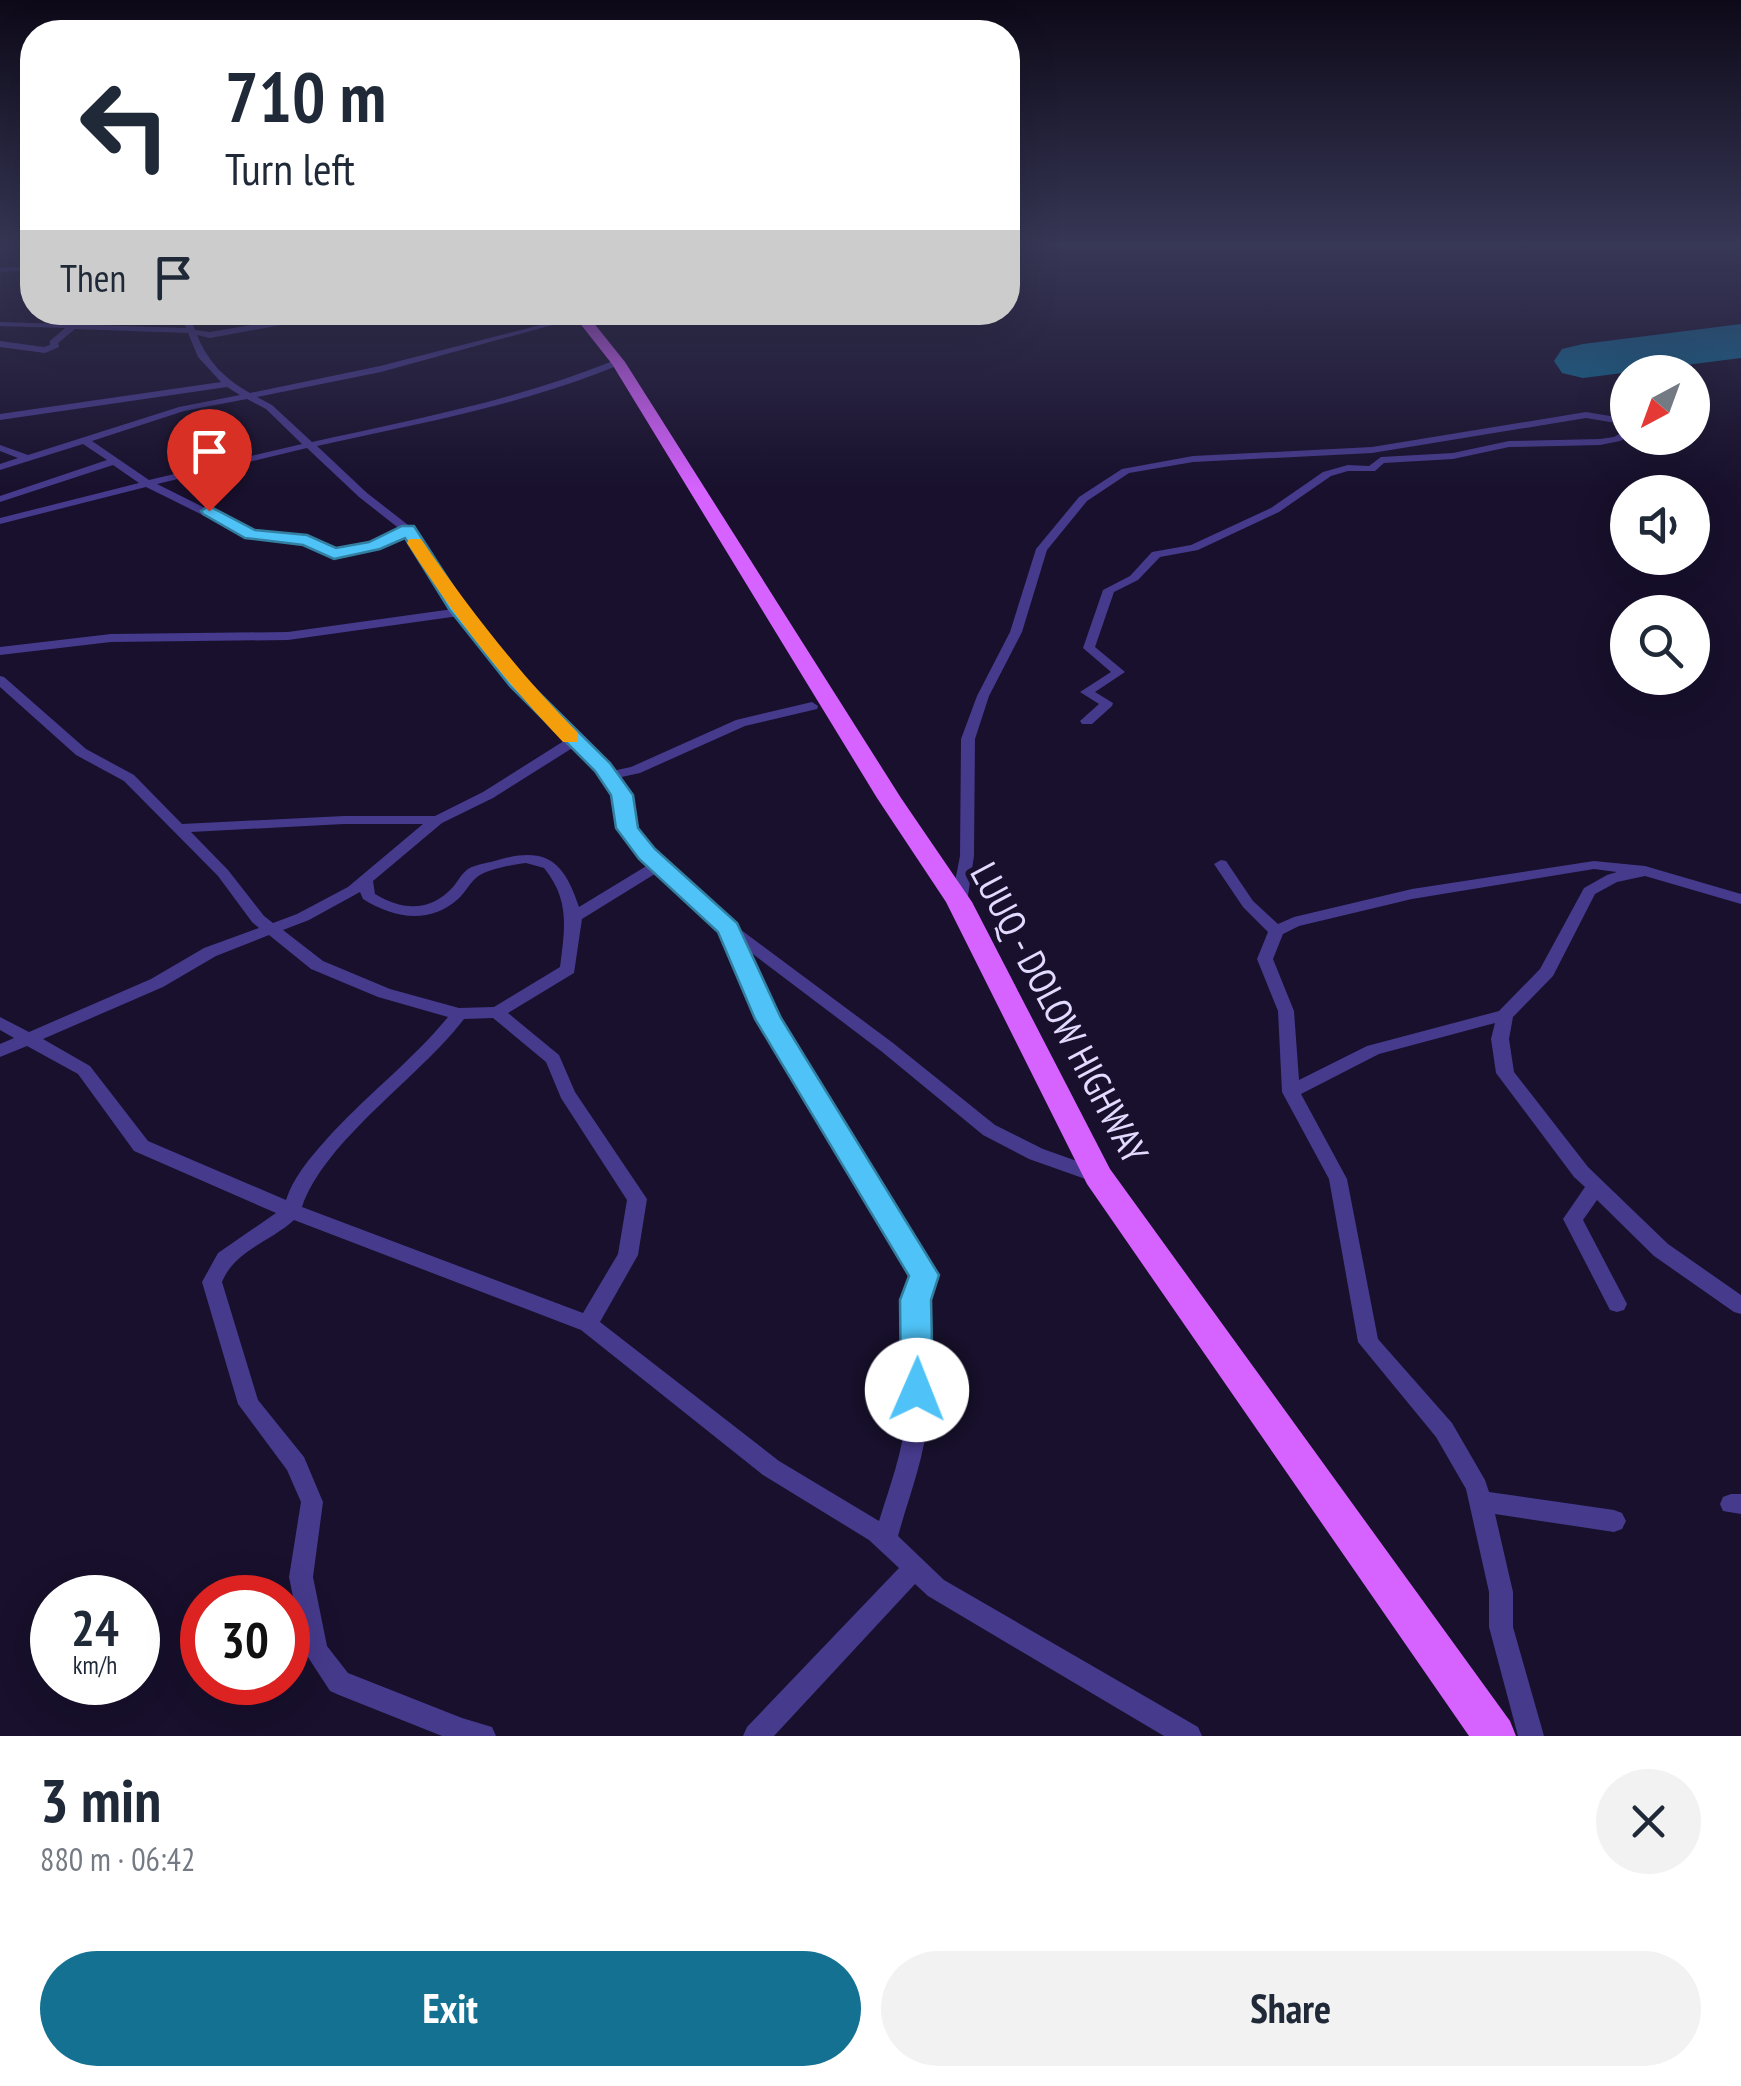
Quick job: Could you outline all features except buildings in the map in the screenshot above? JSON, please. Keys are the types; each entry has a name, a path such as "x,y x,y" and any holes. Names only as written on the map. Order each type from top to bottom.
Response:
{"main road":[{"name":"LUUQ - DOLOW HIGHWAY","path":"577,328 618,362 889,798 960,902 1098,1176 1495,1736"}],"street":[{"path":"0,344 44,350 56,345 54,342 71,328"},
{"path":"144,328 210,335 252,328"},
{"path":"190,328 202,358 228,384 252,396 408,530 462,612 516,682 609,776 622,795 628,828 657,866 670,872 728,928 887,1047 989,1130 1036,1154 1098,1176"},
{"path":"0,467 182,409 380,369 529,328"},
{"path":"0,521 570,382 618,362"},
{"path":"0,417 228,384"},
{"path":"960,902 967,856 968,739 983,696 1016,632 1042,548 1083,499 1126,471 1193,459 1372,450 1586,415 1610,419"},
{"path":"1087,721 1107,703 1086,692 1120,672 1088,648 1110,590 1134,578 1156,554 1194,548 1275,510 1328,474 1348,468 1371,470 1381,460 1453,456 1509,444 1610,440"},
{"path":"86,441 146,483 251,535 307,540 334,554 386,542 408,530"},
{"path":"0,448 29,458"},
{"path":"0,500 112,462"},
{"path":"0,650 111,638 288,636 462,612"},
{"path":"0,680 81,752 129,778 182,828 258,919 317,965 384,993 459,1014 497,1012 568,969 574,917 568,894 550,864 540,857 522,857 471,873 460,892 439,907 410,913 386,910 368,896 365,879"},
{"path":"609,776 635,770 741,723 812,706"},
{"path":"0,1052 157,983 210,952 272,930 336,899 437,820 488,796 574,741"},
{"path":"182,828 437,820"},
{"path":"1221,864 1248,904 1276,931"},
{"path":"1531,1736 1501,1627 1501,1592 1478,1488 1444,1430 1368,1342 1338,1179 1291,1092 1286,1011 1264,958 1276,931 1294,922 1412,894 1594,865 1645,871 1741,899"},
{"path":"574,917 657,866"},
{"path":"1645,871 1612,878 1589,891 1548,972 1506,1015 1500,1039 1506,1073 1594,1188 1661,1250 1741,1306"},
{"path":"728,928 768,1019 924,1275 916,1300 919,1352 915,1432 885,1539"},
{"path":"497,1012 553,1059 567,1094 637,1199 628,1255 588,1324"},
{"path":"459,1014 434,1048 381,1093 335,1141 298,1192 291,1211 246,1239 216,1268 212,1282 249,1404 296,1464 312,1502 301,1577 316,1651 339,1682 462,1732 483,1736"},
{"path":"1291,1092 1373,1050 1506,1015"},
{"path":"0,1023 84,1070 140,1146 291,1211 588,1324 771,1468 885,1539 936,1588 1189,1736"},
{"path":"1594,1188 1573,1220 1617,1304"},
{"path":"1480,1501 1614,1521"},
{"path":"756,1736 915,1568"}],"runway":[{"path":"1583,361 1741,341"}],"slow traffic":[{"path":"415,543 456,605 516,682 571,738"}],"route":[{"path":"209,511 251,535 307,540 334,554 374,546 408,530 424,560 516,682 602,767 622,795 628,828 647,854 728,928 768,1019 924,1275 916,1300 917,1390"}]}
